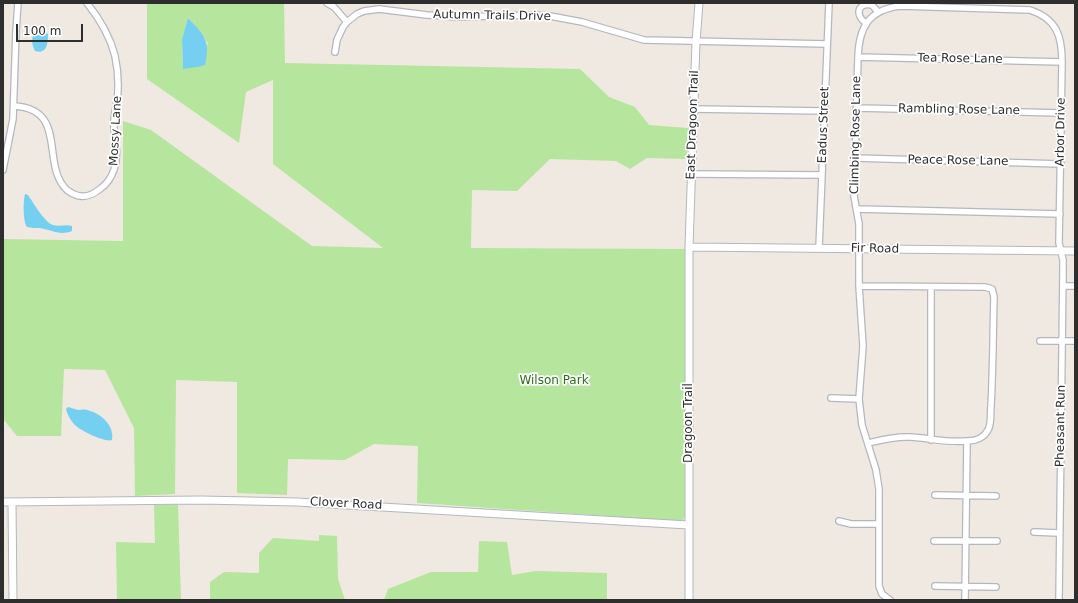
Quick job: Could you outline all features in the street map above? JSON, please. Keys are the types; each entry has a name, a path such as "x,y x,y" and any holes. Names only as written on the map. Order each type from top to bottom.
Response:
{"street":[{"path":"3,170 13,119 18,3"},
{"name":"Mossy Lane","path":"14,106 31,109 47,124 50,131 58,175 61,182 69,191 78,196 90,195 110,180 114,172 116,154 114,122 118,100 118,71 115,55 110,42 95,14 86,3"},
{"path":"327,3 334,7 348,22"},
{"name":"East Dragoon Trail","path":"689,247 696,42 699,3"},
{"name":"Eadus Street","path":"819,248 829,3"},
{"path":"865,4 872,5 878,12 866,23 861,20 859,14 860,8 865,4"},
{"name":"Arbor Drive","path":"878,12 900,6 1030,10 1046,18 1053,25 1060,38 1062,62 1059,243 1061,252"},
{"name":"Autumn Trails Drive","path":"335,52 336,40 343,27 348,22 357,14 364,11 379,9 427,15 460,17 539,15 582,22 644,40 827,44"},
{"name":"Climbing Rose Lane","path":"866,23 860,36 858,57 854,196 859,224 859,286 863,346 859,399 862,425 878,479 879,582 881,592 890,600"},
{"name":"Tea Rose Lane","path":"858,57 1062,62"},
{"name":"Rambling Rose Lane","path":"857,108 1061,113"},
{"path":"694,109 824,111"},
{"name":"Peace Rose Lane","path":"855,158 1061,164"},
{"path":"691,174 822,175"},
{"path":"857,209 1060,214"},
{"name":"Fir Road","path":"689,247 1075,251"},
{"name":"Dragoon Trail","path":"688,600 689,247"},
{"name":"Pheasant Run","path":"1058,600 1063,286 1063,260 1061,252"},
{"path":"859,286 985,287 992,289 994,296 993,387 990,423 988,430 983,436 976,440 967,441 931,440 909,436 868,443"},
{"path":"1063,286 1075,286"},
{"path":"931,287 931,440"},
{"path":"1040,340 1075,341"},
{"path":"831,398 859,399"},
{"path":"965,600 967,441"},
{"path":"935,495 996,496"},
{"name":"Clover Road","path":"3,502 201,500 297,502 688,525"},
{"path":"12,502 13,600"},
{"path":"839,521 851,524 879,524"},
{"path":"1034,532 1059,532"},
{"path":"934,541 997,541"},
{"path":"935,586 996,587"}],"green space":[{"name":"Wilson Park","path":"147,3 284,3 285,63 580,69 609,97 635,107 649,125 688,128 687,159 647,158 630,169 616,161 550,159 517,191 472,190 471,248 686,249 686,514 683,520 417,503 418,446 374,444 345,460 288,459 287,495 237,493 237,382 176,380 175,494 135,496 134,428 105,370 64,369 61,436 17,436 3,419 3,239 123,241 123,121 151,130 312,246 383,248 273,164 273,80 246,92 239,143 147,79","holes":["188,18 203,35 208,44 183,69 182,39"]},
{"path":"154,505 178,505 181,600 117,600 116,542 155,543"},
{"path":"319,535 337,536 338,579 345,600 210,600 210,582 224,572 259,573 259,553 273,538 319,541"},
{"path":"479,541 507,542 512,575 536,571 607,573 607,600 384,600 388,589 431,572 478,572"}],"water":[{"path":"188,18 205,38 207,56 205,65 183,69 182,39"},
{"path":"41,30 48,34 48,41 44,50 39,52 35,51 32,40 34,33"},
{"path":"25,194 28,195 46,220 55,226 72,226 72,231 60,233 40,228 27,227 24,211"},
{"path":"68,407 78,410 87,410 106,420 111,429 112,440 98,438 76,426 67,413 66,409"}]}
